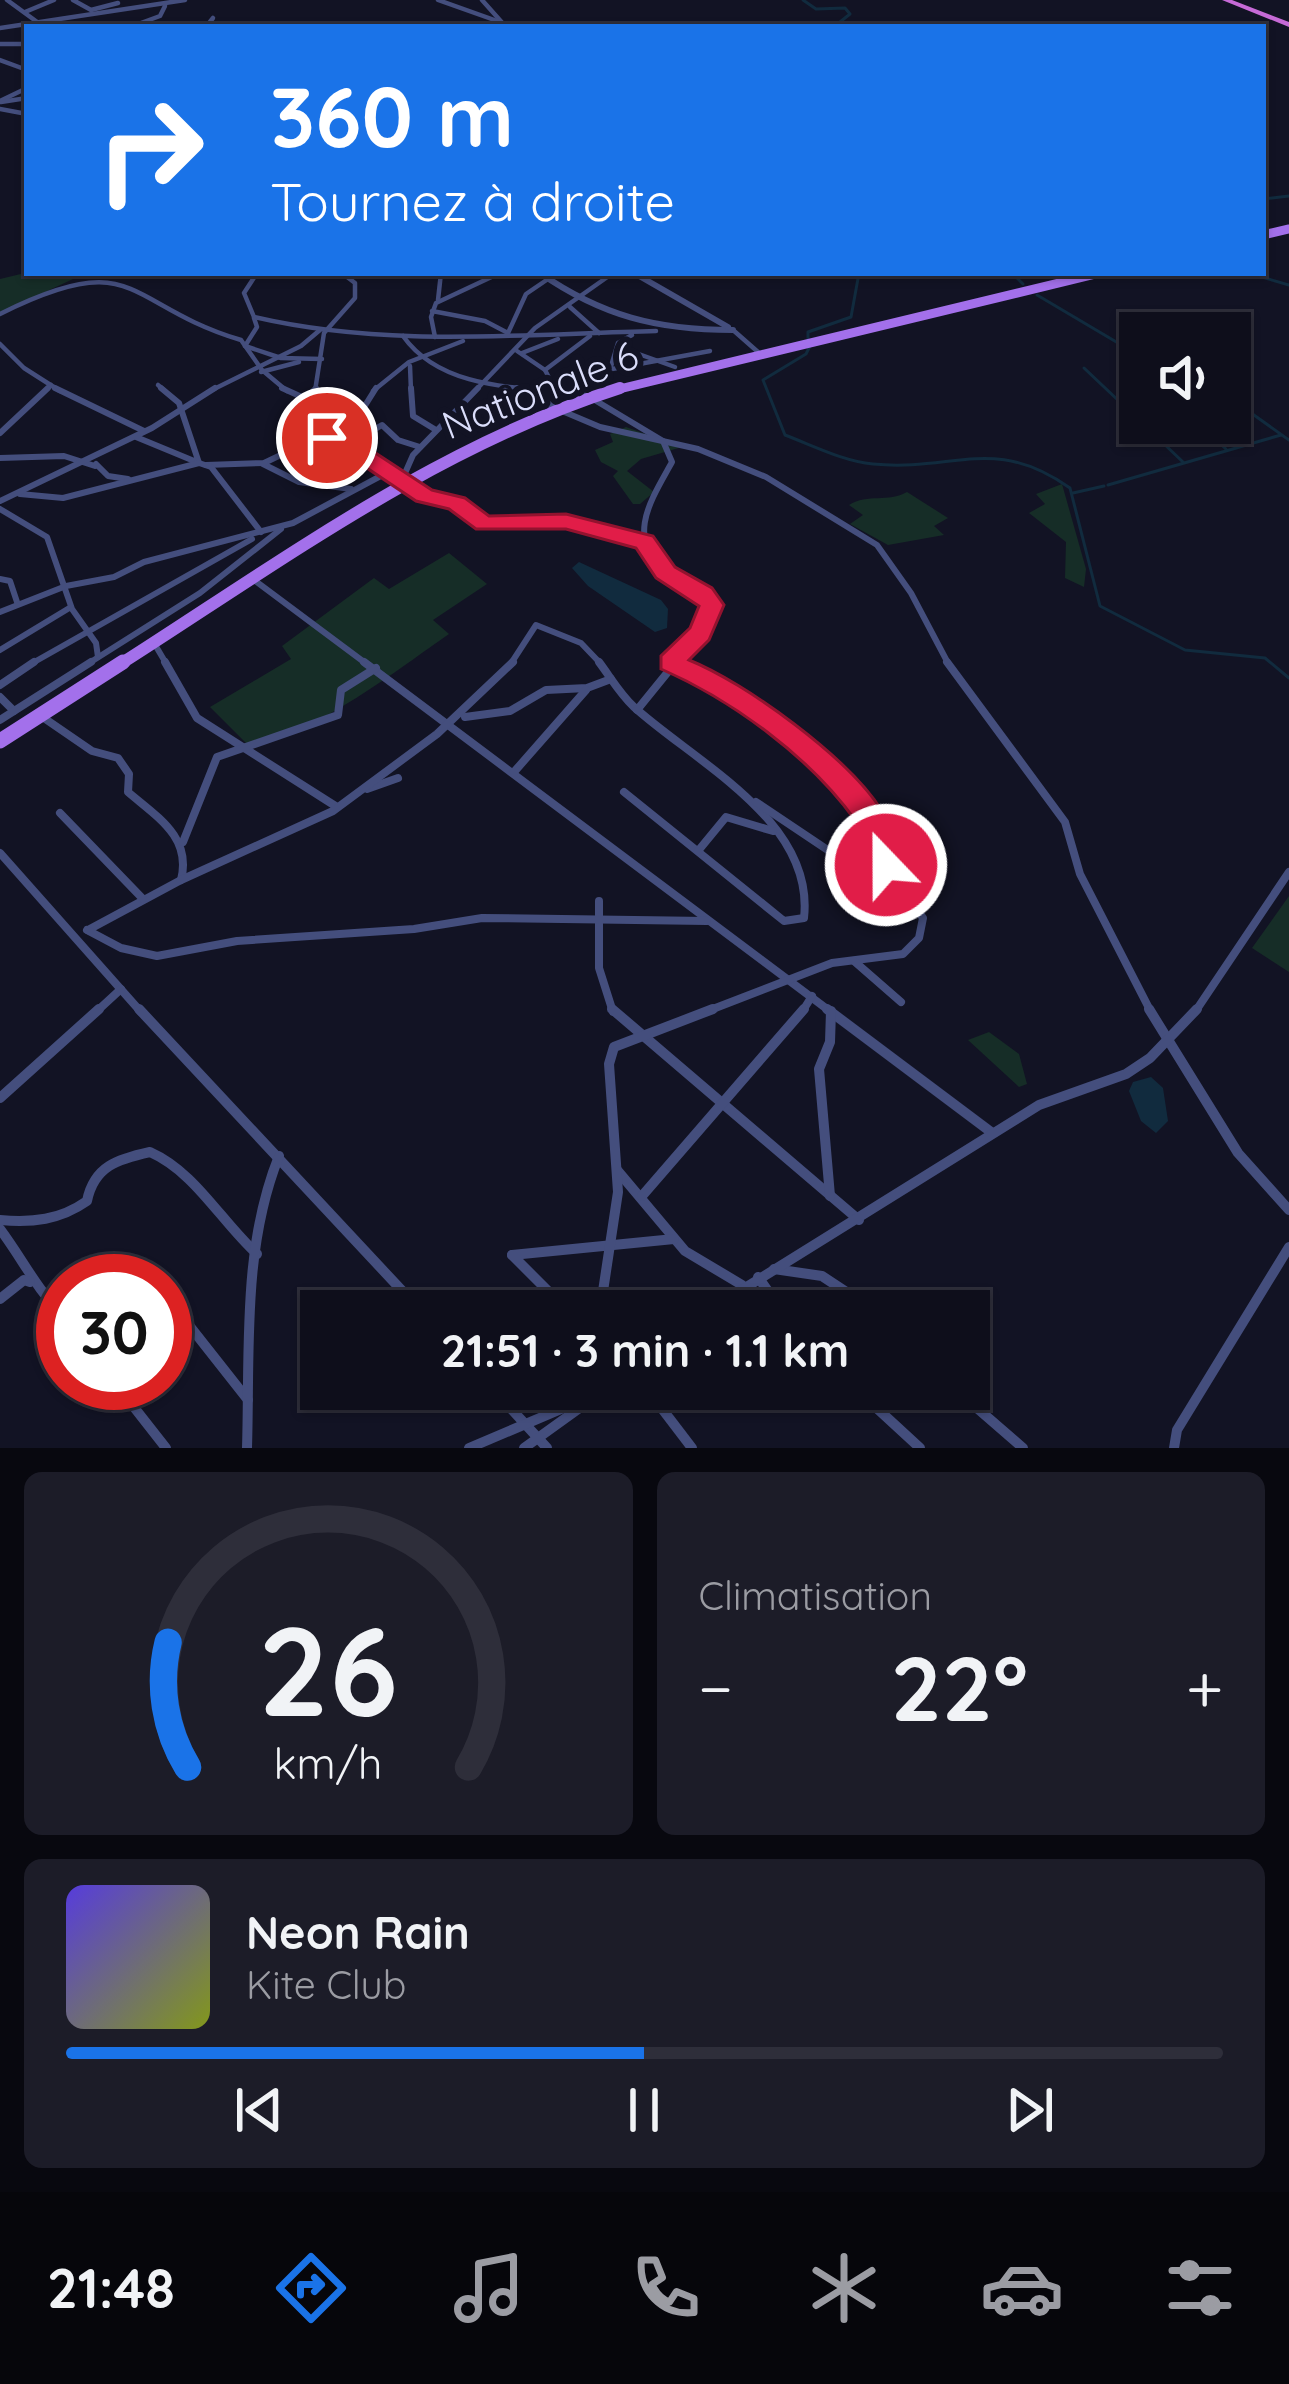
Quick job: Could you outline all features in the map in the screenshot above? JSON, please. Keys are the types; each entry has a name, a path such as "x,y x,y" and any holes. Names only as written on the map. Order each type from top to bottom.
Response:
{"highway":[{"path":"1226,0 1289,23"},
{"path":"1236,0 1289,23"}],"main road":[{"name":"Nationale 6","path":"0,741 404,481 555,408 758,352 1087,276"}],"street":[{"path":"8,0 40,24"},
{"path":"25,13 54,0"},
{"path":"73,0 91,10 116,2 126,11"},
{"path":"94,0 106,6"},
{"path":"53,24 185,0"},
{"path":"438,0 503,24"},
{"path":"482,0 503,24"},
{"path":"138,24 160,16 167,9 164,3"},
{"path":"208,24 213,17"},
{"path":"0,31 33,18"},
{"path":"12,27 24,27"},
{"path":"245,346 257,327 244,293 255,276"},
{"path":"346,276 355,283"},
{"path":"260,370 324,329 352,302 359,276"},
{"path":"439,347 432,311 438,302 440,276"},
{"path":"438,302 494,276"},
{"path":"508,333 526,295 544,276 579,298 656,331"},
{"path":"519,352 530,334 609,276"},
{"path":"639,276 733,330 758,352"},
{"path":"0,314 95,278 145,292 245,346 307,361"},
{"path":"570,307 599,335 674,367"},
{"path":"432,311 485,321 508,333"},
{"path":"254,317 324,329 476,339"},
{"path":"310,441 297,434 286,418 315,392 324,329"},
{"path":"356,451 362,405 380,381 439,347 508,333 559,338 733,330"},
{"path":"605,386 618,345 638,331"},
{"path":"545,370 599,335"},
{"path":"403,336 424,358 482,385 589,396 663,441 672,462 643,515 644,542"},
{"path":"404,481 420,447 509,360 559,338"},
{"path":"0,344 5,356 51,385 146,432"},
{"path":"245,346 260,370 302,399 343,412 362,405"},
{"path":"612,368 628,369 659,358 710,351"},
{"path":"519,352 545,370 556,390"},
{"path":"98,658 97,643 71,607 47,537 0,505 82,459 146,432 224,382 323,359"},
{"path":"410,366 413,416 436,430"},
{"path":"0,433 51,385"},
{"path":"158,386 182,411 202,464 264,532"},
{"path":"556,390 548,404 555,408 586,422 663,441 770,478 877,545 911,592 943,657 1065,822 1100,920 1169,1041 1238,1153 1289,1210"},
{"path":"21,493 29,497 78,493 202,464 261,463 310,441 355,439 382,425 398,440 420,447"},
{"path":"322,430 429,498 457,503 484,524 566,522 644,542 658,555 664,572 704,594 712,605 700,633 670,662 638,710"},
{"path":"136,437 202,464"},
{"path":"95,466 106,448"},
{"path":"0,458 82,459 108,476 132,480"},
{"path":"261,463 299,482 352,489"},
{"path":"0,720 200,593 285,526 390,471"},
{"path":"0,523 11,515"},
{"path":"0,612 66,586 285,526"},
{"path":"0,685 264,532"},
{"path":"176,557 219,555"},
{"path":"0,579 10,580 17,602"},
{"path":"253,580 992,1132"},
{"path":"0,650 71,607"},
{"path":"464,717 522,652 536,625 574,638 638,710 743,794 865,875 903,892"},
{"path":"154,643 197,718 338,808"},
{"path":"604,1290 616,1169 609,1064 614,1047 853,960 895,957 919,938 923,912 903,892 882,856 878,829 808,752 715,681 670,662"},
{"path":"181,880 187,867 182,835 200,809 211,763 227,750 268,744 338,715 344,708 341,690 376,668"},
{"path":"81,931 181,880 294,833 366,789 449,724 464,717 510,711 546,690 587,688 611,679"},
{"path":"514,772 587,688"},
{"path":"0,697 14,712"},
{"path":"40,716 92,751 118,758 129,775 128,791 152,808 184,849"},
{"path":"366,789 398,778"},
{"path":"624,792 784,921 799,921 807,912 807,891 775,832 743,794"},
{"path":"60,813 143,898"},
{"path":"698,851 726,817 775,832"},
{"path":"0,853 81,931 121,989 402,1290"},
{"path":"735,1290 860,1220 914,1179 992,1132 1069,1090 1129,1073 1169,1041 1289,872"},
{"path":"599,902 596,921 606,1002 640,1036 860,1220"},
{"path":"81,931 121,948 158,956 237,941 414,929 482,918 710,921"},
{"path":"853,960 901,1002"},
{"path":"0,1098 121,989"},
{"path":"642,1196 792,1027 812,996"},
{"path":"830,1198 819,1069 830,1042 831,1011"},
{"path":"0,1224 42,1222 75,1210 87,1201 88,1183 97,1171 150,1152 181,1166 218,1218 257,1254"},
{"path":"247,1448 257,1254 265,1182 279,1156"},
{"path":"616,1169 674,1239 698,1260 742,1285"},
{"path":"0,1224 27,1265 31,1283"},
{"path":"547,1290 512,1255 571,1247 610,1253 674,1239"},
{"path":"1174,1448 1188,1411 1238,1338 1289,1247"},
{"path":"771,1269 822,1276 843,1290"},
{"path":"758,1277 767,1290"},
{"path":"0,1299 24,1280 36,1288"},
{"path":"192,1329 249,1401"},
{"path":"136,1410 166,1448"},
{"path":"513,1410 544,1444"},
{"path":"469,1448 556,1410"},
{"path":"524,1448 544,1444 581,1410"},
{"path":"662,1410 692,1448"},
{"path":"879,1410 920,1448"},
{"path":"979,1410 1023,1448"}],"green space":[{"path":"24,273 80,276 0,313 0,279"},
{"path":"626,427 682,447 641,459 627,471 654,492 640,504 633,504 613,476 618,471 601,462 595,450 613,442 610,434"},
{"path":"1062,484 1086,569 1084,587 1065,578 1066,542 1029,513 1045,504 1036,494"},
{"path":"907,492 948,518 934,526 944,535 888,545 850,524 863,515 849,505"},
{"path":"449,553 487,584 433,620 449,634 352,701 297,730 246,743 210,707 291,659 282,646 374,578 389,589"},
{"path":"1289,896 1289,972 1252,948"},
{"path":"989,1032 1019,1054 1027,1084 1019,1087 968,1040"}],"water":[{"path":"579,562 661,600 668,609 667,628 655,632 588,586 572,568"},
{"path":"1151,1077 1163,1088 1168,1121 1156,1133 1141,1121 1129,1091 1133,1082"}],"waterway":[{"path":"803,0 816,9 845,8 850,14 840,22 846,24"},
{"path":"1266,199 1289,196"},
{"path":"808,338 808,332 851,317 858,276"},
{"path":"1015,276 1023,284"},
{"path":"1258,276 1289,285"},
{"path":"1037,295 1119,344"},
{"path":"811,344 806,354 763,380 785,435 873,464 995,459 1043,472 1070,488 1100,606 1185,650 1265,658 1289,678"},
{"path":"1084,368 1119,401"},
{"path":"1251,413 1289,440"},
{"path":"1108,485 1281,435"},
{"path":"1164,444 1183,462"},
{"path":"1220,444 1226,449"},
{"path":"1073,493 1104,486"}],"route":[{"path":"327,438 340,440 424,496 457,503 484,524 566,522 644,542 658,555 664,572 704,594 712,605 700,633 670,662 715,681 808,752 871,817 886,865"}]}
